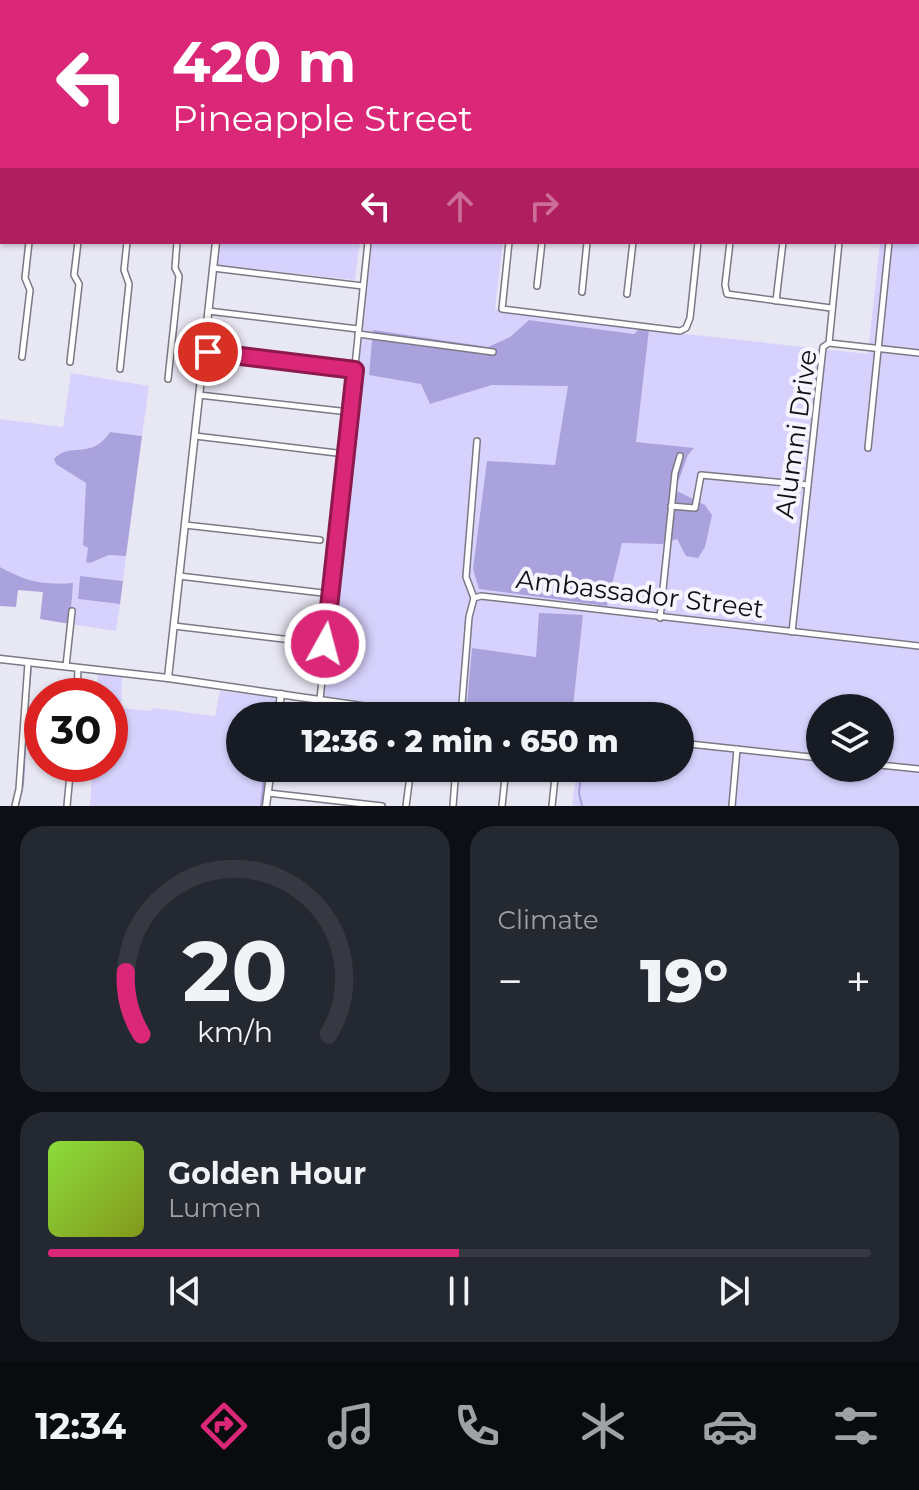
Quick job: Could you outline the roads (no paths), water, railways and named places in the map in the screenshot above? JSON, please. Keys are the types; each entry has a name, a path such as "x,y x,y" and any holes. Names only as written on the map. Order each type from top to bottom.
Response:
{"street":[{"path":"22,357 30,290 25,278 29,244"},
{"path":"70,362 79,284 74,275 78,244"},
{"path":"120,369 129,284 124,270 127,244"},
{"path":"168,379 179,276 175,268 177,244"},
{"path":"168,678 216,244"},
{"path":"320,699 368,244"},
{"path":"509,244 502,309 680,331 686,328 690,318 698,244"},
{"path":"537,286 542,244"},
{"path":"582,292 587,244"},
{"path":"627,294 633,244"},
{"path":"730,244 725,285 727,294 831,308"},
{"path":"776,301 783,244"},
{"name":"Alumni Drive","path":"792,632 823,347 829,343 839,244"},
{"path":"868,448 889,244"},
{"path":"213,268 363,286"},
{"path":"208,311 493,352"},
{"path":"829,343 919,353"},
{"path":"204,352 355,370"},
{"path":"199,395 349,412"},
{"path":"195,436 345,454"},
{"path":"462,702 465,654 474,598 466,577 477,441"},
{"path":"660,618 675,473 680,456"},
{"path":"671,506 695,508 701,475 808,485"},
{"path":"185,525 320,540"},
{"path":"179,576 331,594"},
{"name":"Ambassador Street","path":"474,598 488,596 919,646"},
{"path":"66,666 72,611"},
{"path":"174,626 325,644"},
{"path":"0,659 168,678 330,702"},
{"path":"15,806 19,789 28,663"},
{"path":"78,668 78,678"},
{"path":"280,702 281,694"},
{"path":"694,744 806,756"},
{"path":"732,806 737,749"},
{"path":"894,766 919,769"},
{"path":"67,806 69,782"},
{"path":"266,806 269,782"},
{"path":"406,806 409,782"},
{"path":"453,806 455,782"},
{"path":"502,806 505,782"},
{"path":"552,806 555,782"},
{"path":"268,793 382,806"}],"waterway":[{"path":"30,678 31,668"},
{"path":"18,806 24,766"},
{"path":"261,806 264,782"},
{"path":"580,782 582,806"}]}
